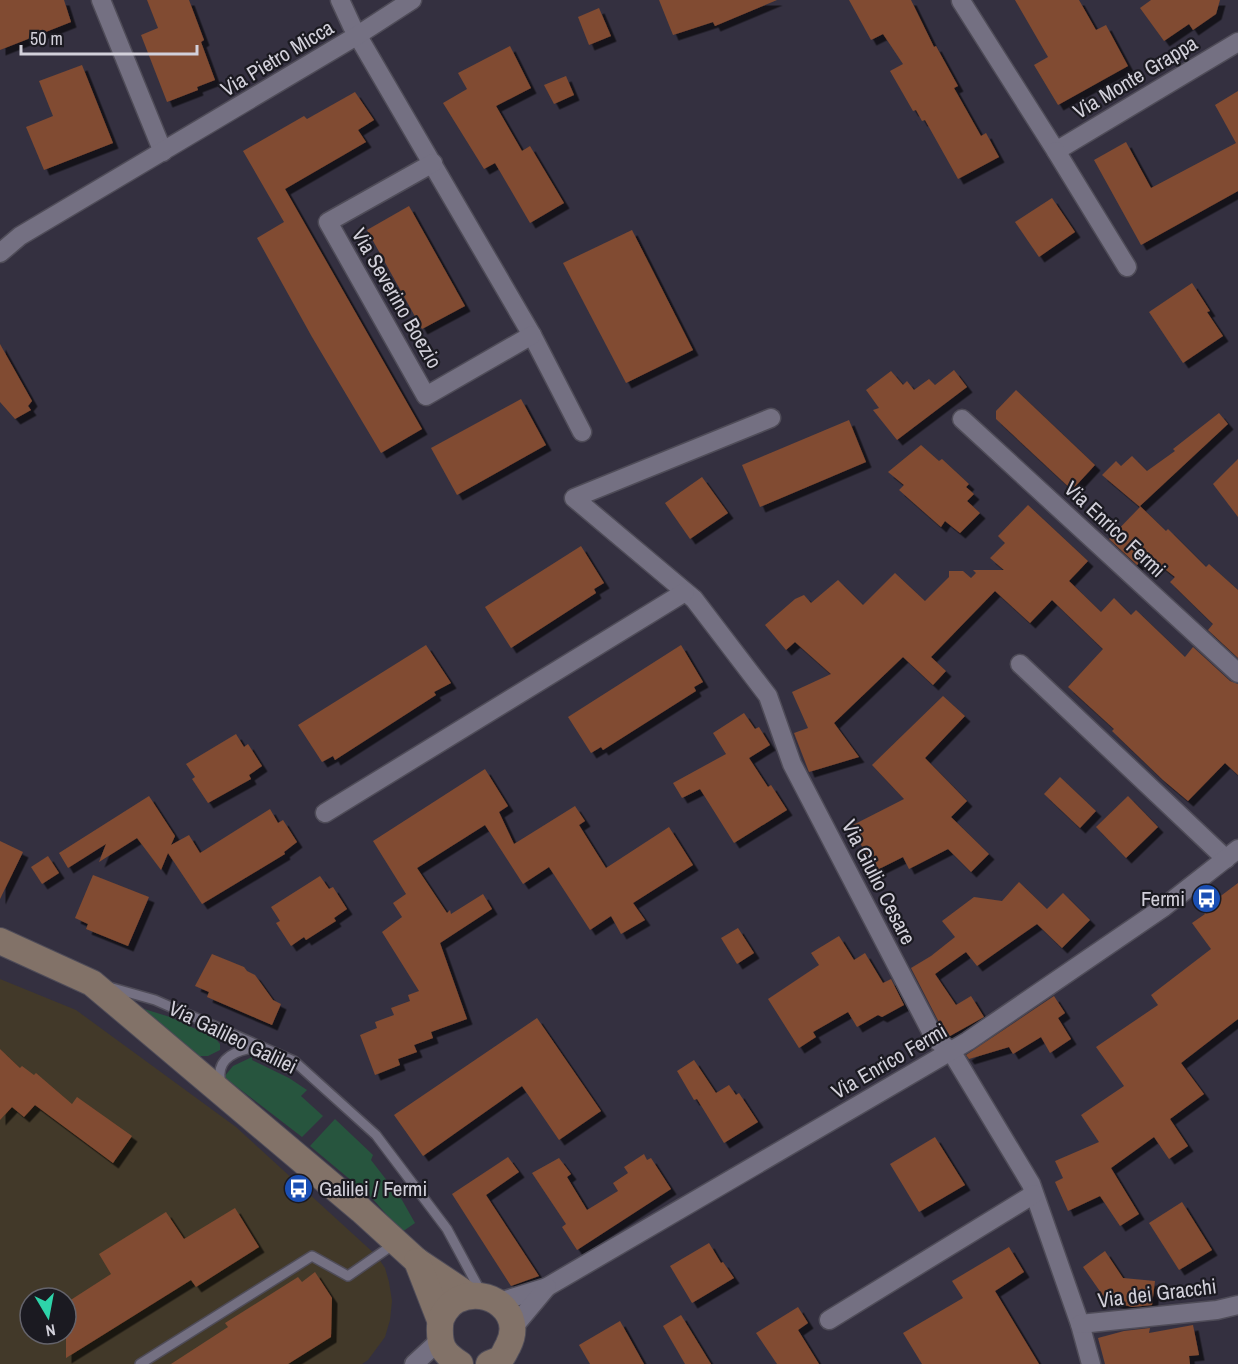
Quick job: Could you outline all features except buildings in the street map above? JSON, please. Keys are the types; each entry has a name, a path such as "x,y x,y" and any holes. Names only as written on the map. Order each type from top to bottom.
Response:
{"street":[{"path":"101,0 163,152"},
{"path":"340,0 532,335 582,432"},
{"name":"Via Pietro Micca","path":"0,253 20,236 358,35 412,0"},
{"path":"961,1 1127,267"},
{"name":"Via Monte Grappa","path":"1056,151 1238,42"},
{"name":"Via Severino Boezio","path":"433,163 328,222 426,396 532,335"},
{"name":"Via Giulio Cesare","path":"771,418 574,498 694,599 768,696 792,764 935,1039 951,1051 1031,1184 1080,1324 1091,1364"},
{"name":"Via Enrico Fermi","path":"962,418 1238,673"},
{"path":"326,813 685,591"},
{"path":"1020,664 1235,852"},
{"name":"Via Enrico Fermi","path":"483,1297 547,1287 951,1051 1164,907 1235,852"},
{"name":"Via Galileo Galilei","path":"0,941 92,983 230,1098 397,1242 417,1262 483,1297"},
{"path":"829,1320 1034,1194"},
{"name":"Via Galileo Galilei","path":"417,1262 447,1356 459,1364"},
{"name":"Via Enrico Fermi","path":"512,1334 547,1287"},
{"path":"414,1364 440,1330 450,1304 483,1297 508,1314 521,1364"},
{"name":"Via dei Gracchi","path":"1080,1324 1217,1310 1238,1305"},
{"path":"489,1364 501,1358 512,1334"}],"lane":[{"name":"Via Galileo Galilei","path":"92,983 155,1000 294,1061 376,1135 447,1229 483,1297"},
{"path":"230,1098 222,1086 219,1073 222,1064 233,1054 247,1048 262,1047"},
{"path":"140,1364 312,1256 348,1276 397,1242"}],"shaded area":[{"path":"0,979 76,1010 236,1127 377,1256 385,1268 389,1282 392,1301 390,1320 385,1337 368,1360 362,1364 0,1364"}],"green space":[{"path":"128,1004 170,1017 215,1038 220,1044 220,1050 208,1056 196,1056"},
{"path":"252,1057 252,1060 289,1078 307,1090 301,1096 323,1116 302,1137 224,1077 233,1066"},
{"path":"335,1119 373,1155 371,1160 402,1200 415,1223 402,1232 371,1197 310,1146"}],"place":[{"name":"Fermi","path":"1206,898"},
{"name":"Galilei / Fermi","path":"298,1188"}]}
